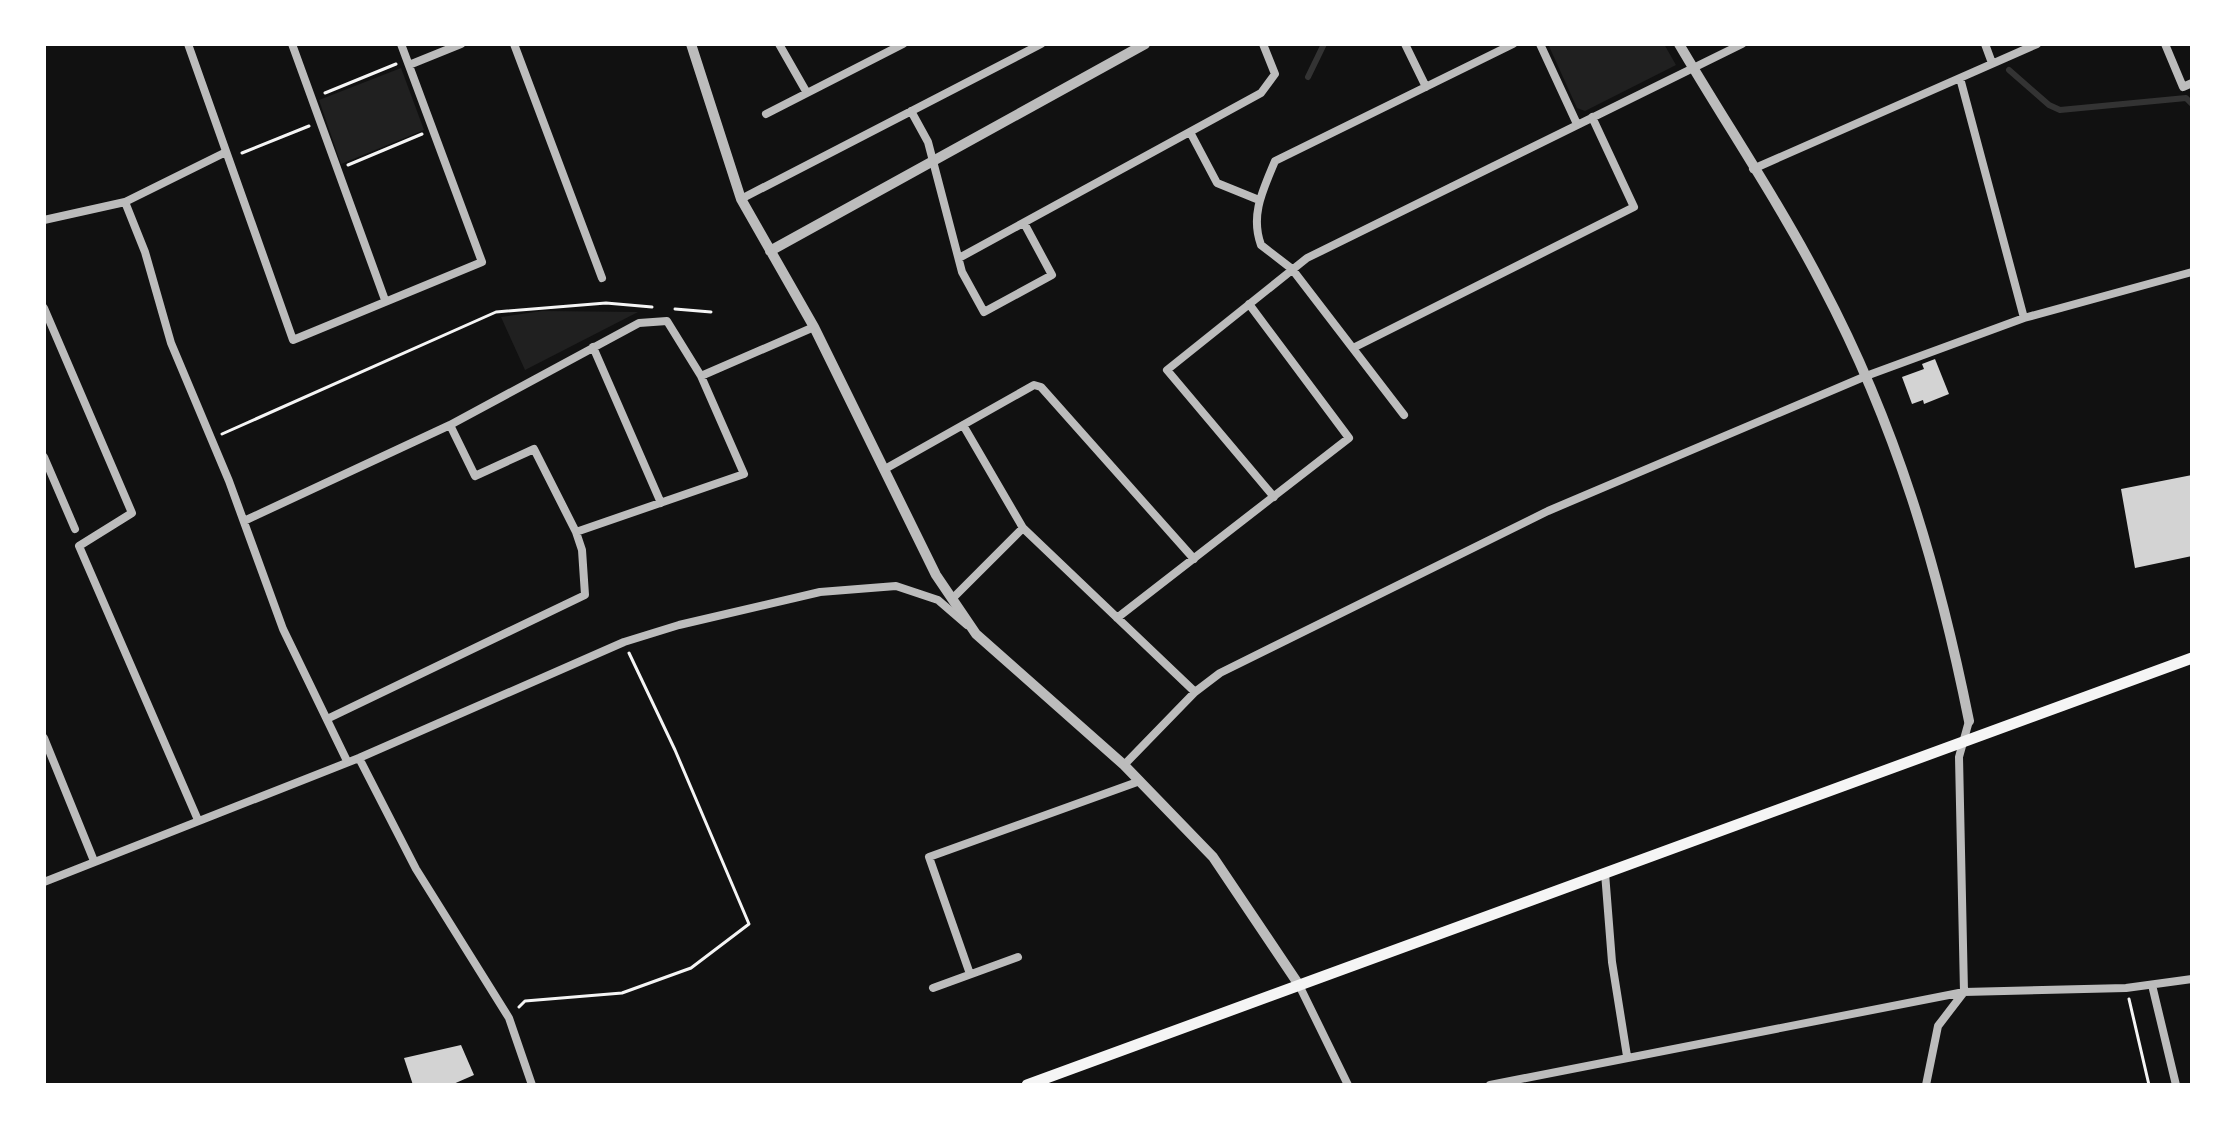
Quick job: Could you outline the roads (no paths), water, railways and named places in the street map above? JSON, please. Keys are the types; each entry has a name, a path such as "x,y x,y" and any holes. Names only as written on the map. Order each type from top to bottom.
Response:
{"main road":[{"path":"1027,1085 2192,658"}],"street":[{"path":"188,44 293,340 482,262 401,44"},
{"path":"292,44 385,300"},
{"path":"408,62 461,44"},
{"path":"514,44 602,278"},
{"path":"691,44 741,199 814,327 936,575 976,634"},
{"path":"779,44 807,93"},
{"path":"766,114 903,44"},
{"path":"741,199 1041,44"},
{"path":"770,251 1145,44"},
{"path":"959,258 1269,87 1274,67 1263,44"},
{"path":"1405,44 1426,87"},
{"path":"1404,415 1292,269 1261,245 1256,213 1259,200 1275,161 1513,44"},
{"path":"1540,44 1577,124"},
{"path":"1679,44 1821,284 1866,376 1915,502 1952,638 1969,721 1959,757 1964,992 1938,1026 1926,1085"},
{"path":"1274,497 1167,370 1307,258 1742,44"},
{"path":"1985,44 1992,63"},
{"path":"1753,169 2037,44"},
{"path":"2165,44 2183,87 2192,83"},
{"path":"1960,78 2024,318"},
{"path":"911,111 933,159 962,272 984,312 1052,275 1024,223"},
{"path":"1353,348 1634,207 1592,117"},
{"path":"1190,132 1217,183 1259,200"},
{"path":"44,220 125,202 226,152"},
{"path":"125,202 145,252 171,343 244,521 283,629 347,761"},
{"path":"1124,765 1195,692 1253,654 1534,517 1866,376 2024,318 2192,272"},
{"path":"1117,618 1349,438 1249,304"},
{"path":"44,308 132,513 79,546 198,820"},
{"path":"244,521 450,425 639,323 667,321 701,376 744,474 576,532"},
{"path":"701,376 814,327"},
{"path":"593,347 661,503"},
{"path":"885,469 1034,385 1041,387 1194,559"},
{"path":"327,719 585,595 582,550 576,532 534,449 475,476 450,425"},
{"path":"963,425 1023,528 1195,692"},
{"path":"44,457 75,529"},
{"path":"952,599 1023,528"},
{"path":"44,882 359,758 624,642 820,592 896,586 938,600 1124,765 1213,857 1299,985 1348,1085"},
{"path":"44,738 94,861"},
{"path":"359,758 376,797 416,869 509,1018 532,1085"},
{"path":"970,974 929,857 1140,781"},
{"path":"1605,873 1612,962 1627,1056"},
{"path":"933,988 1018,957"},
{"path":"1490,1085 1964,992 2126,988 2192,979"},
{"path":"2152,985 2176,1085"}],"waterway":[{"path":"1308,77 1324,44"},
{"path":"2009,70 2049,105 2060,110 2186,98 2192,104"}]}
